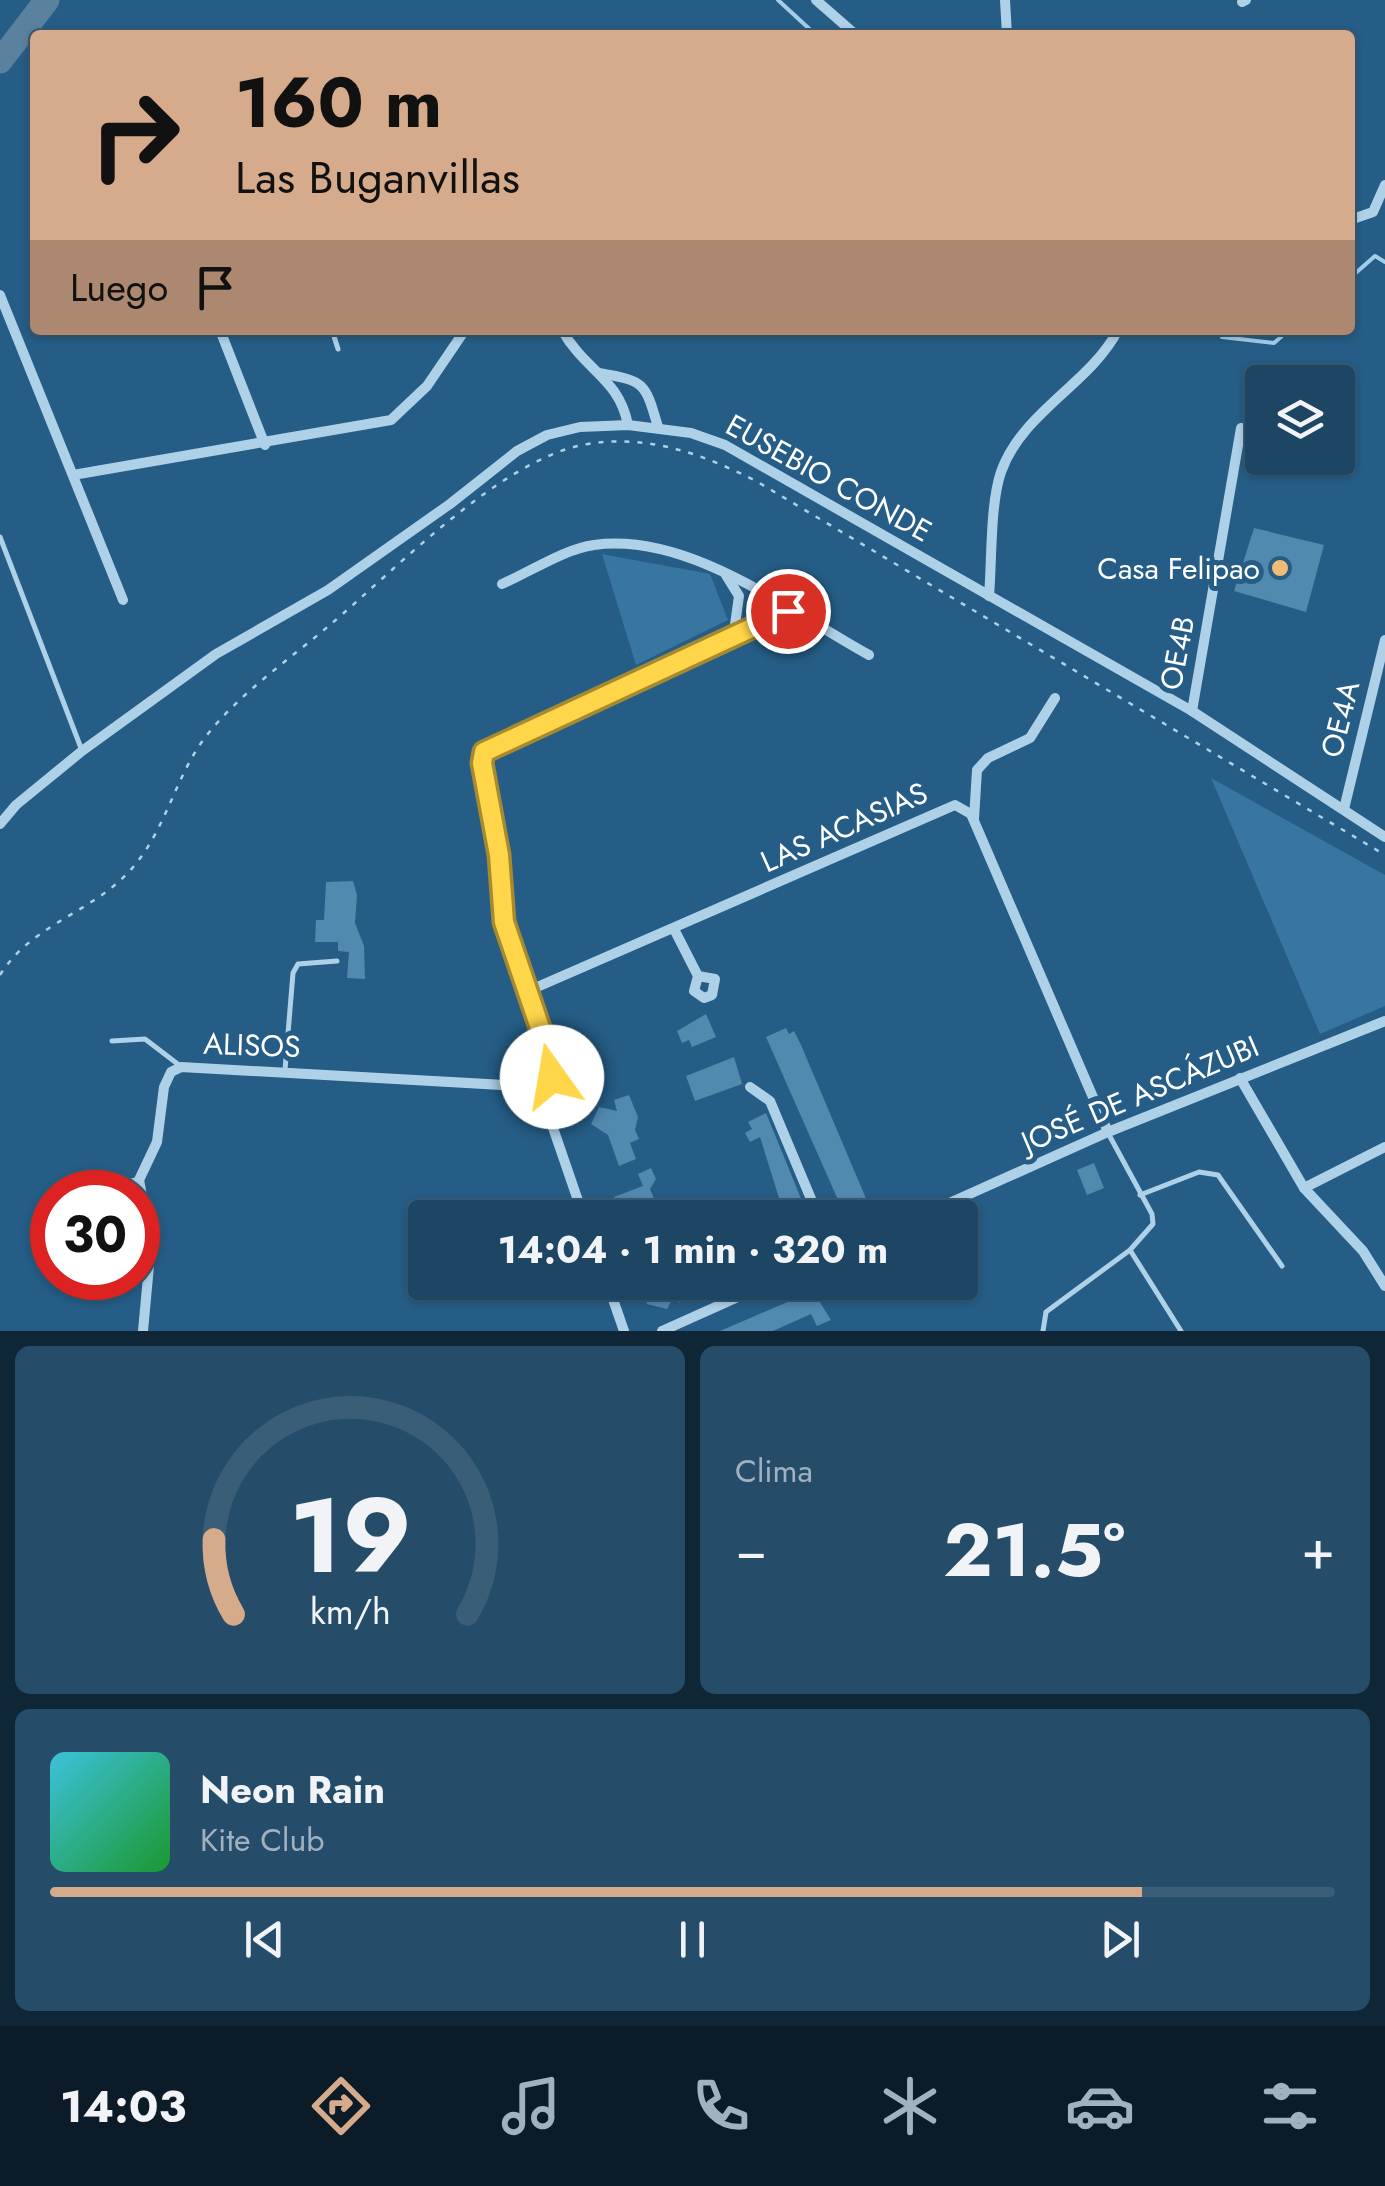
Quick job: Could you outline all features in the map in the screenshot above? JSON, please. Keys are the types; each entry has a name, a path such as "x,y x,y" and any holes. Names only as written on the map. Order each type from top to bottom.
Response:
{"street":[{"path":"816,0 850,30"},
{"path":"1006,0 1007,30"},
{"path":"1355,218 1373,212 1385,184"},
{"path":"0,294 123,600"},
{"path":"222,335 265,445"},
{"path":"73,476 391,420 427,386 462,335"},
{"path":"566,335 624,400 628,425"},
{"path":"989,596 1000,473 1020,438 1107,352 1116,335"},
{"path":"598,373 637,380 644,385 658,427"},
{"name":"EUSEBIO CONDE","path":"0,824 16,805 82,751 216,654 343,579 517,450 547,434 628,425 658,427 726,445 1192,710 1385,837"},
{"name":"OE4B","path":"1192,710 1241,428"},
{"path":"502,584 592,545 649,544 724,572 868,655"},
{"path":"724,572 739,596 733,640"},
{"path":"578,1200 539,1087 552,1077 553,1066 504,922 499,855 482,763 484,752 733,640 788,611"},
{"name":"OE4A","path":"1344,809 1385,640"},
{"path":"973,820 977,770 988,758 1030,738 1054,698"},
{"name":"LAS ACASIAS","path":"528,991 955,805 973,820 1108,1132"},
{"path":"674,929 698,976"},
{"name":"JOSÉ DE ASCÁZUBI","path":"956,1200 1108,1132 1385,1022"},
{"name":"ALISOS","path":"144,1170 157,1142 164,1086 172,1072 181,1067 539,1087"},
{"path":"1240,1078 1304,1188 1362,1251 1385,1286"},
{"path":"750,1086 770,1101 811,1200"},
{"path":"1304,1188 1385,1147"},
{"path":"143,1331 146,1300"},
{"path":"613,1300 624,1331"},
{"path":"662,1331 731,1300"}],"lane":[{"path":"334,335 338,349"},
{"path":"0,538 82,751"},
{"path":"286,1070 294,972 298,964 337,961"},
{"path":"112,1041 145,1038 181,1067"},
{"path":"1043,1331 1046,1312 1130,1250 1153,1224 1152,1214 1108,1132"},
{"path":"1140,1195 1199,1172 1218,1175 1282,1266"},
{"path":"1130,1250 1181,1331"}],"shaded area":[{"path":"602,554 710,574 728,620 636,665"},
{"path":"1211,778 1385,875 1385,1006 1320,1034"}],"building":[{"name":"Casa Felipao","path":"1254,528 1324,545 1306,612 1234,591"},
{"path":"353,881 357,895 355,923 364,946 365,979 347,978 349,952 338,951 338,942 315,942 316,920 324,920 326,882"},
{"path":"706,1014 716,1037 692,1047 689,1040 682,1043 677,1031"},
{"path":"786,1028 789,1034 794,1031 867,1200 838,1200 766,1037"},
{"path":"734,1057 742,1084 695,1101 686,1076"},
{"path":"629,1095 638,1117 635,1130 639,1139 630,1143 636,1159 619,1166 608,1135 591,1124 599,1107 617,1111 614,1100"},
{"path":"766,1113 802,1200 780,1200 760,1137 750,1142 745,1133 752,1129 748,1122"},
{"path":"1094,1163 1104,1188 1087,1195 1077,1170"},
{"path":"651,1168 656,1179 650,1189 655,1200 615,1200 614,1197 643,1186 638,1174"},
{"path":"646,1300 672,1300 667,1309 647,1304"},
{"path":"792,1300 819,1300 831,1320 817,1326 811,1314 773,1331 720,1331"}],"waterway":[{"path":"0,61 47,0"},
{"path":"778,0 811,30"},
{"path":"1355,274 1375,256 1385,262"},
{"path":"1221,335 1274,343 1283,335"}],"place":[{"name":"Casa Felipao","path":"1280,568"}],"route":[{"path":"552,1077 553,1066 504,922 499,855 482,763 484,752 733,640 788,611"}]}
